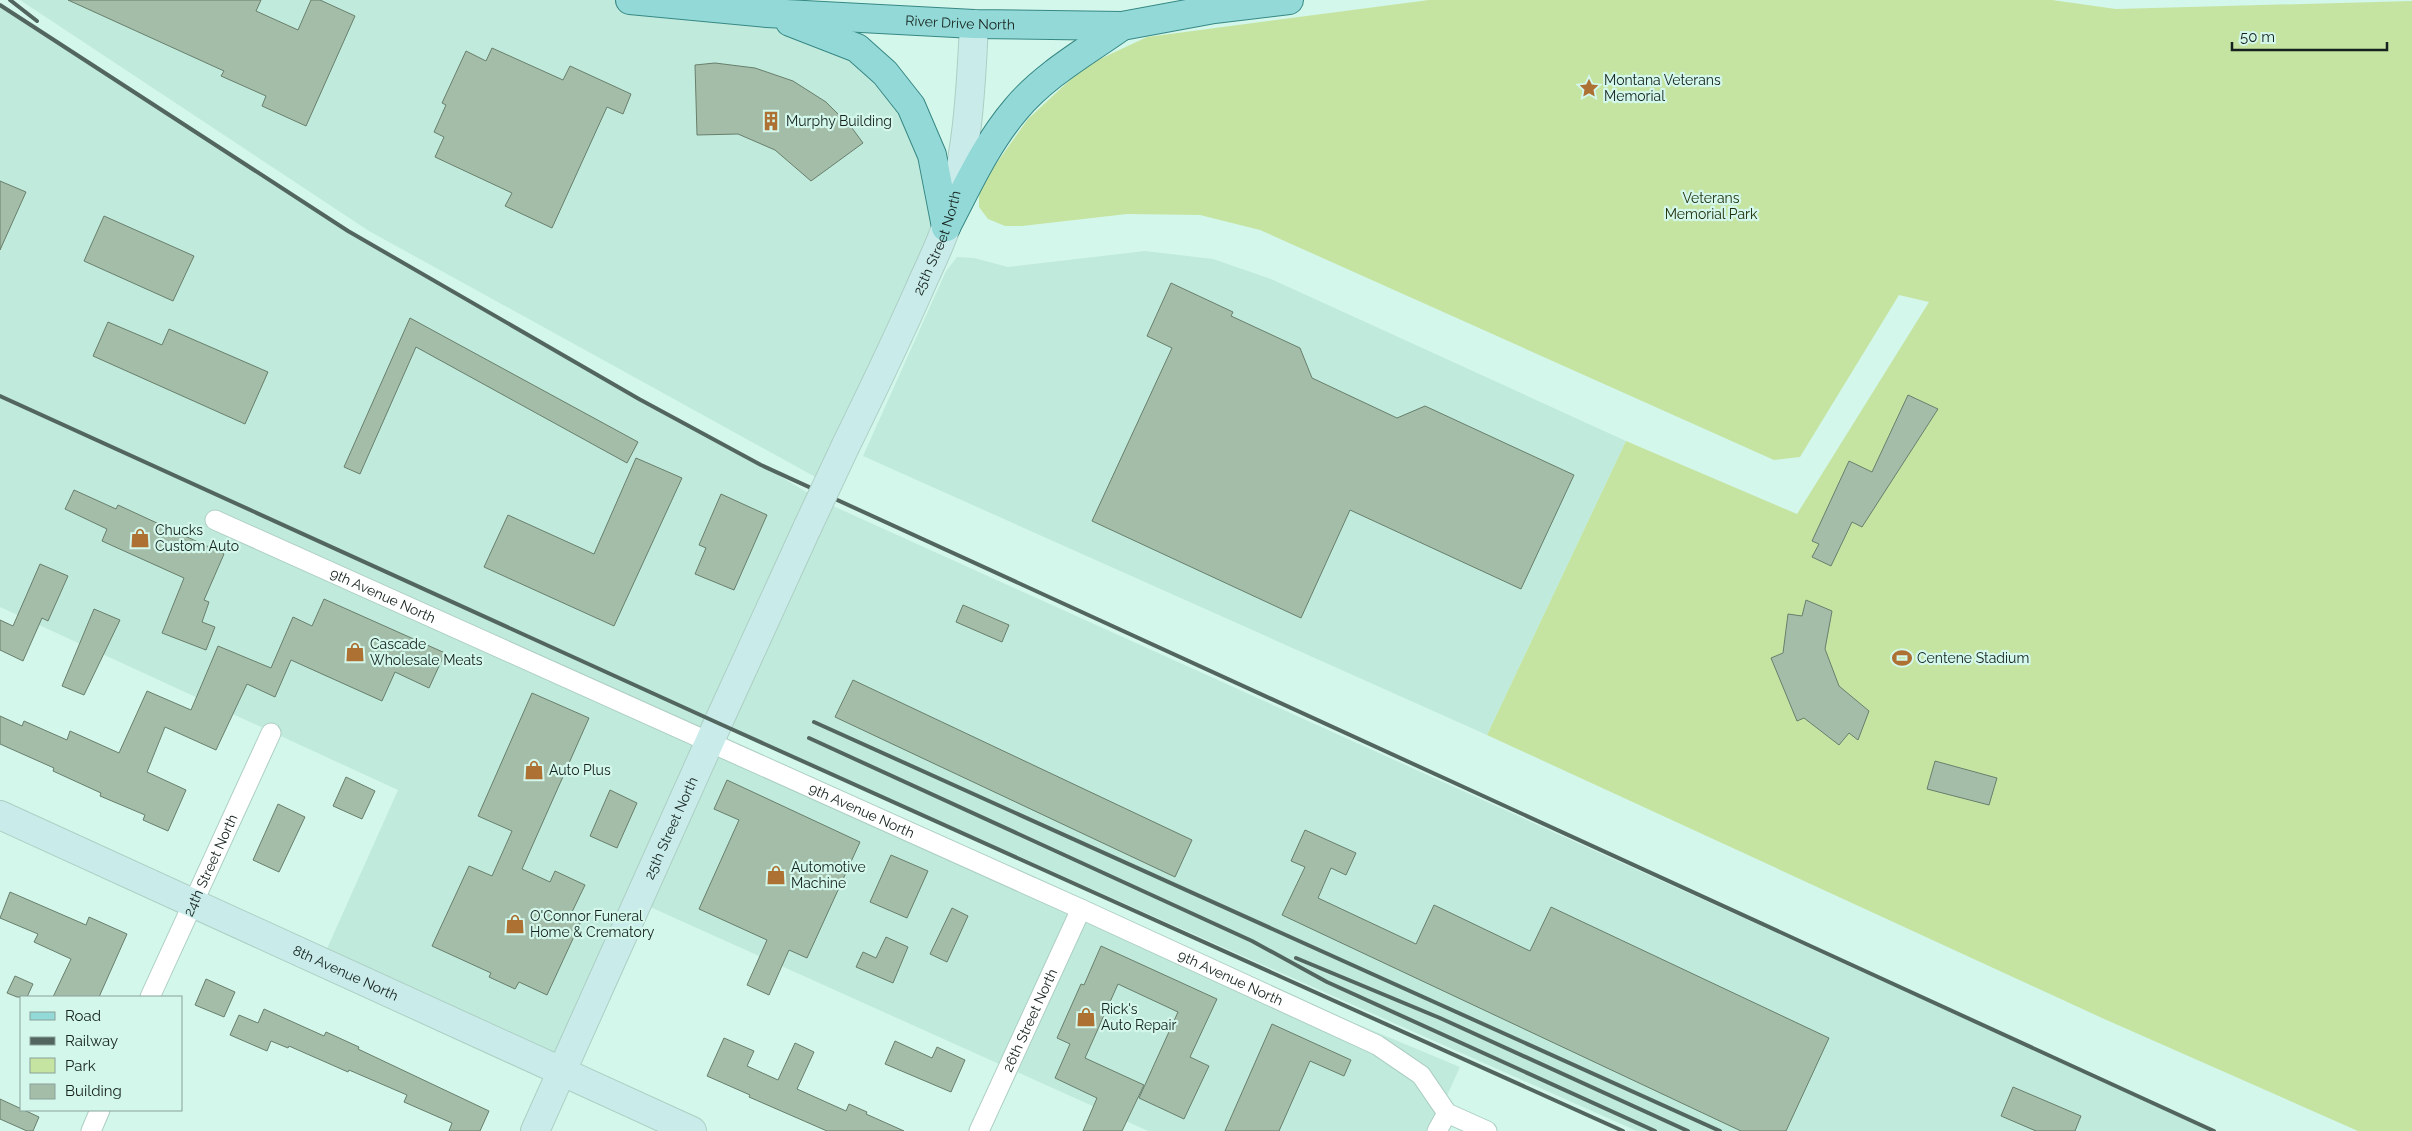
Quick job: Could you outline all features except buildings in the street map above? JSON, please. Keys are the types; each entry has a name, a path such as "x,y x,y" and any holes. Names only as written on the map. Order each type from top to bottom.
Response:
{"main road":[{"name":"River Drive North","path":"630,0 767,13 974,24 1122,26 1214,9 1289,0"},
{"path":"767,13 857,48 885,73 911,106 932,155 946,227"},
{"path":"946,227 993,139 1017,107 1048,79 1122,26"}],"street":[{"name":"25th Street North","path":"535,1131 808,526 889,358 946,227 960,166 967,121 972,79 974,24"},
{"name":"9th Avenue North","path":"215,520 1081,909 1377,1045 1421,1075 1447,1113"},
{"name":"24th Street North","path":"150,996 271,733"},
{"name":"8th Avenue North","path":"0,815 692,1131"},
{"name":"26th Street North","path":"979,1131 1081,909"},
{"path":"91,1131 100,1111"},
{"path":"1438,1131 1447,1113 1487,1131"}],"shaded area":[{"path":"20,0 630,0 767,13 885,73 946,227 828,484 369,231"},
{"path":"0,7 91,62 349,231 488,313 639,399 761,465 820,500 2214,1131 1637,1131 718,723 710,742 1081,909 1460,1067 1431,1131 1148,1131 639,902 561,1072 321,962 398,790 0,607"},
{"path":"1145,251 1213,259 1271,279 1626,441 1487,735 863,456 946,271 957,257 974,258 1008,267"}],"green space":[{"name":"Veterans Memorial Park","path":"1429,0 2052,0 2116,9 2412,1 2412,1131 2358,1131 2102,1018 1487,735 1626,441 1797,514 1929,302 1899,295 1800,457 1774,460 1260,230 1200,215 1127,214 1022,226 1005,226 988,219 979,207 979,192 986,178 1028,119 1085,66 1147,37"}],"railway":[{"path":"10,0 37,21"},
{"path":"0,5 348,231 639,399 761,465 2214,1131"},
{"path":"0,396 718,723 1623,1131"},
{"path":"814,722 1720,1131"},
{"path":"809,738 1252,941 1327,982 1655,1131"},
{"path":"1296,958 1440,1018 1688,1131"}],"place":[{"name":"Montana Veterans Memorial","path":"1589,88"},
{"name":"Murphy Building","path":"771,121"},
{"name":"Chucks Custom Auto","path":"140,538"},
{"name":"Cascade Wholesale Meats","path":"355,652"},
{"name":"Centene Stadium","path":"1902,658"},
{"name":"Auto Plus","path":"534,770"},
{"name":"Automotive Machine","path":"776,875"},
{"name":"O'Connor Funeral Home & Crematory","path":"515,924"},
{"name":"Rick's Auto Repair","path":"1086,1017"}]}
